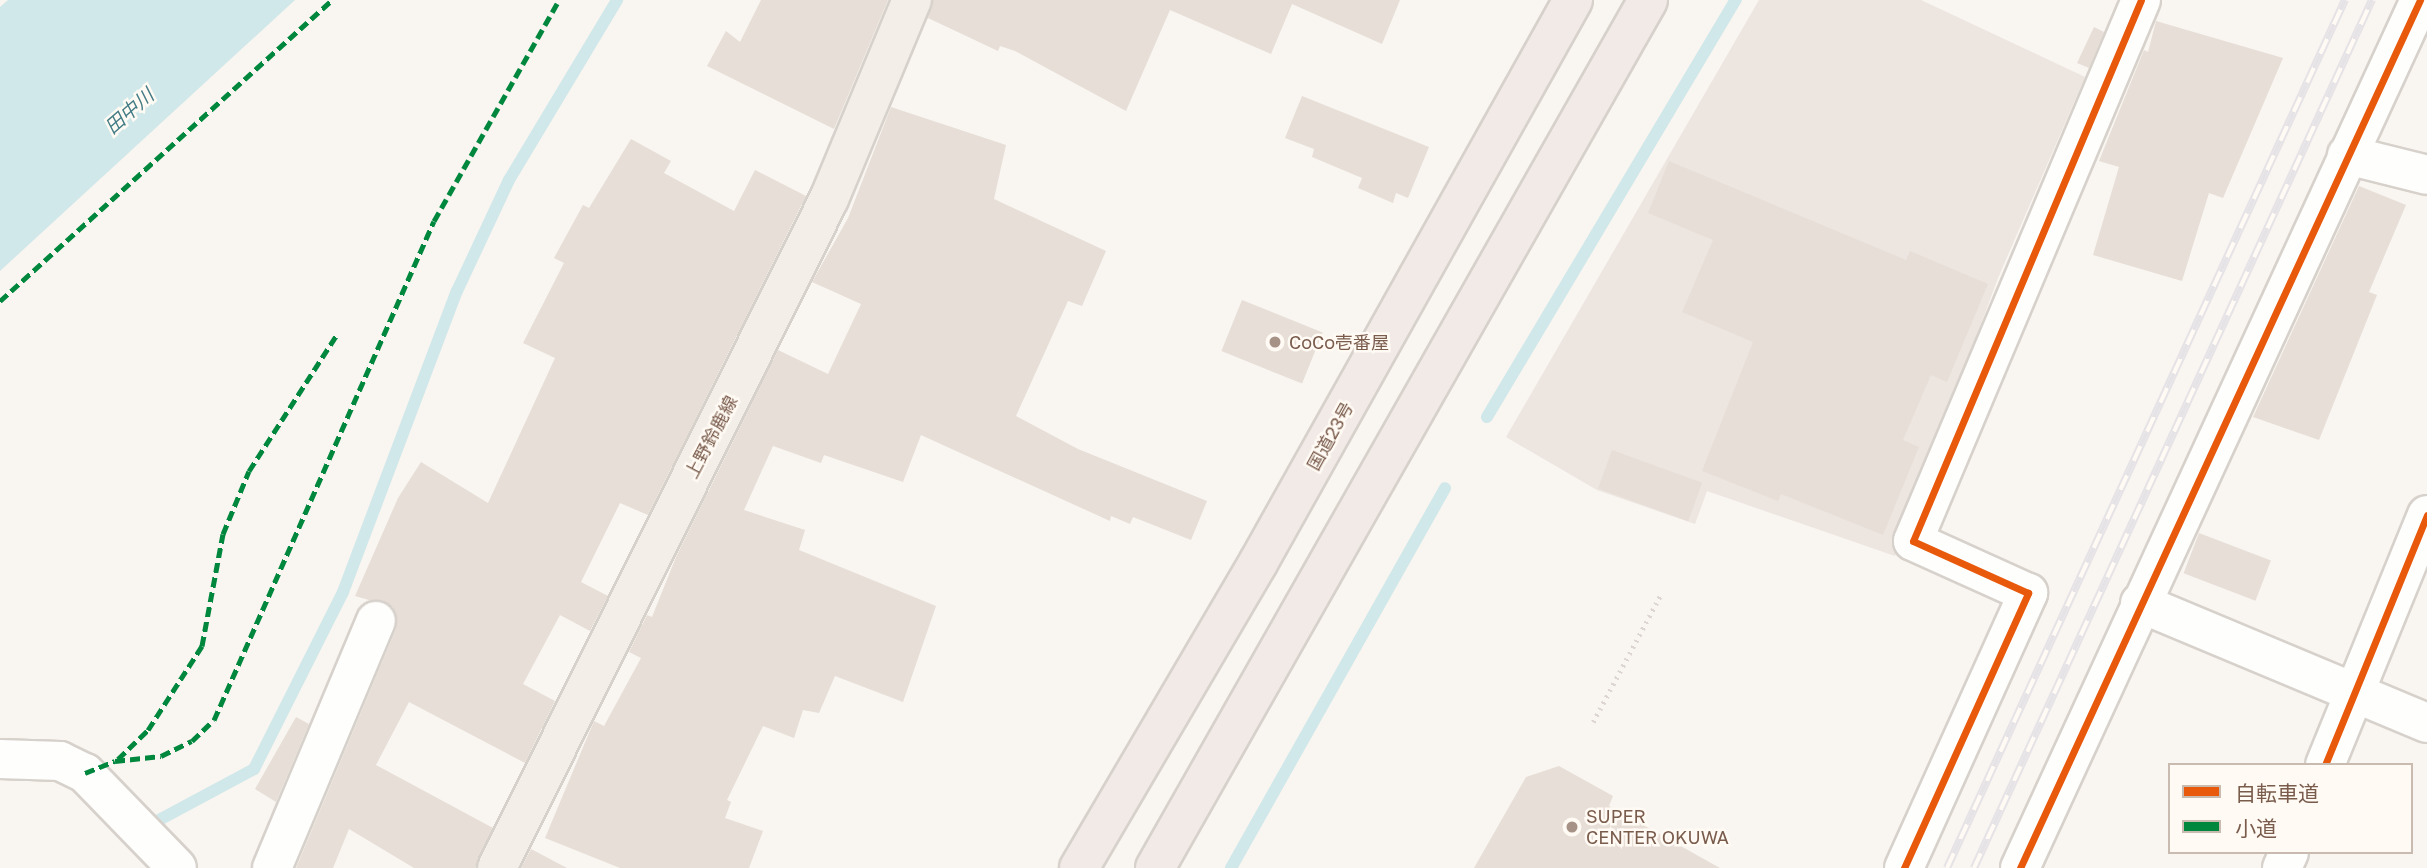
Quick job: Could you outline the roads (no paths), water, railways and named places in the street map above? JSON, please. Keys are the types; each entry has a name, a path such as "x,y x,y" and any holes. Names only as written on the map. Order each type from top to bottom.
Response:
{"highway":[{"name":"国道23号","path":"1079,868 1258,563 1573,0"},
{"path":"1156,868 1648,0"}],"main road":[{"name":"上野鈴鹿線","path":"497,868 829,199 912,0"}],"street":[{"path":"1904,868 2028,593 1913,541 2141,0"},
{"path":"2020,868 2420,0"},
{"path":"2347,155 2427,175"},
{"path":"2326,763 2427,515"},
{"path":"2140,603 2427,723"},
{"path":"272,868 376,621"},
{"path":"0,759 60,761 85,773 177,868"}],"water":[{"name":"田中川","path":"8,0 295,0 0,271 0,7"}],"waterway":[{"path":"159,820 254,769 343,592 457,291 509,180 617,0"},
{"path":"1487,417 1736,0"},
{"path":"1231,868 1445,488"}],"railway":[{"path":"1947,868 2345,0"},
{"path":"1974,868 2372,0"}],"place":[{"name":"CoCo壱番屋","path":"1275,342"},
{"name":"SUPER CENTER OKUWA","path":"1572,827"}]}
